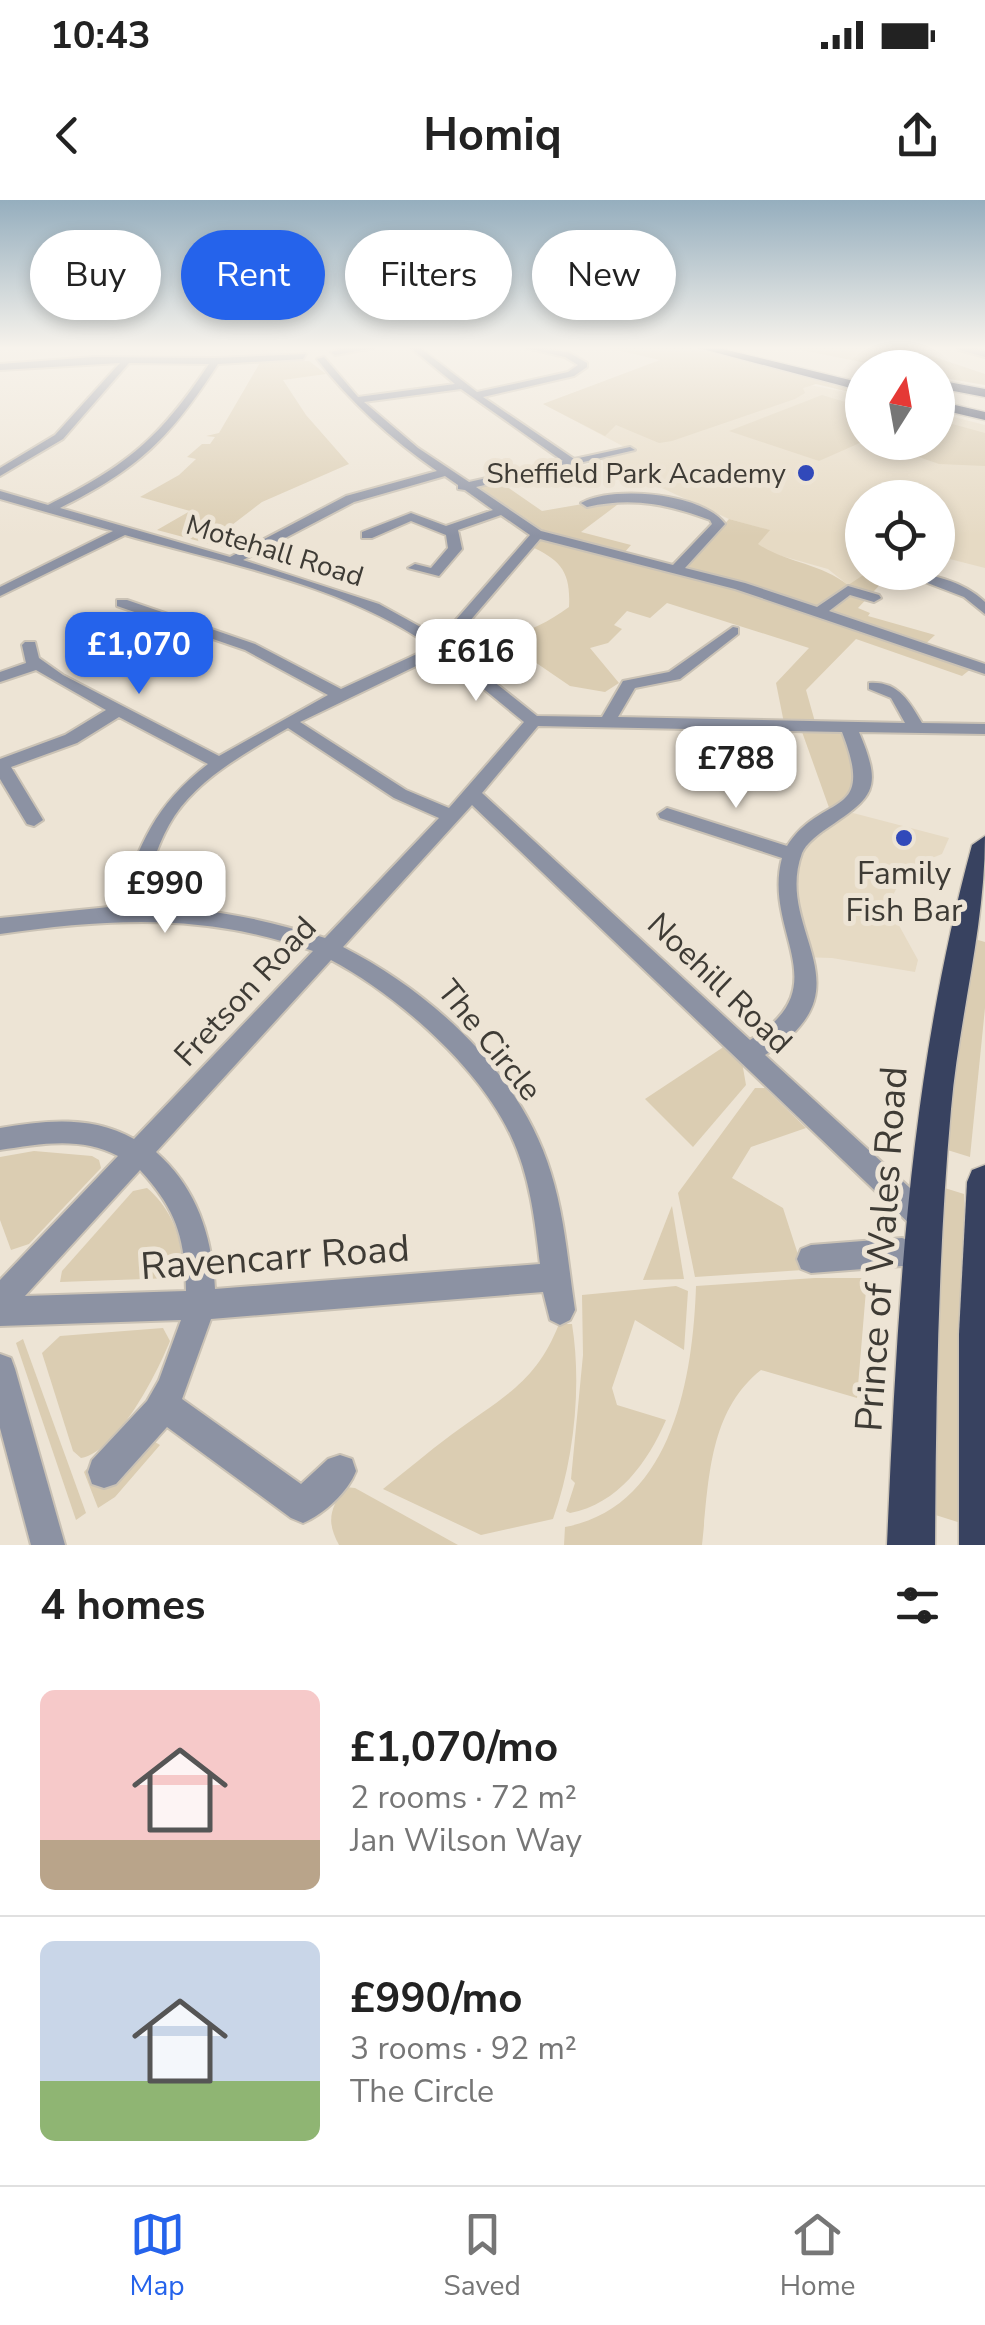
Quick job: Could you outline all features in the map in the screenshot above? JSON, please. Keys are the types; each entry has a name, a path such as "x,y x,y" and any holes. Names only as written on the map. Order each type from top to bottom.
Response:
{"highway":[{"name":"Prince of Wales Road","path":"911,1545 928,1152 951,998 985,845"},
{"path":"983,1545 985,1182"}],"street":[{"path":"0,473 59,437 82,411"},
{"path":"50,509 114,476 152,449 183,411"},
{"path":"369,411 462,487 537,534 818,612 985,669"},
{"path":"496,411 571,462"},
{"path":"462,487 630,450"},
{"path":"232,561 350,499 443,473"},
{"path":"587,503 618,496 653,495 718,520 720,524 675,570"},
{"name":"Motehall Road","path":"0,496 232,561 374,607 439,644 533,721"},
{"path":"367,535 411,517 449,532 500,512"},
{"path":"0,592 123,531"},
{"path":"415,568 434,573 453,554 456,549 449,532"},
{"path":"128,910 157,829 169,809 218,762 439,644 537,534"},
{"path":"955,589 969,594 985,610"},
{"path":"818,612 848,590 874,598"},
{"path":"122,603 250,647 344,697"},
{"path":"606,724 630,684 674,676 733,631"},
{"path":"30,646 32,660 38,664 117,712 218,762"},
{"path":"0,677 38,664"},
{"path":"874,686 898,695 916,727"},
{"path":"34,820 0,764 71,739 117,712"},
{"path":"533,721 985,729"},
{"name":"Fretson Road","path":"0,1301 472,794 533,721"},
{"path":"290,723 400,794 450,815"},
{"path":"750,1053 788,1026 806,995 804,950 789,913 785,881 791,854 800,837 842,810 861,791 865,775 848,726"},
{"name":"Noehill Road","path":"472,794 750,1053 922,1238"},
{"path":"667,814 791,854"},
{"name":"The Circle","path":"0,926 128,910 206,914 330,948 407,992 450,1033 522,1132 546,1200 560,1310"},
{"path":"0,1139 29,1131 78,1132 115,1140 140,1154 186,1204 201,1305 164,1405 104,1472"},
{"path":"811,1259 902,1252 922,1238"},
{"name":"Ravencarr Road","path":"0,1311 201,1305 555,1276"},
{"path":"0,1369 48,1545"},
{"path":"164,1405 303,1506 340,1471"}],"shaded area":[{"path":"232,411 303,411 349,464 262,502 228,528 269,541 236,551 157,530 190,511 140,497 179,475 196,459 187,457 215,437 206,436 219,433"},
{"name":"Sheffield Park Academy","path":"556,411 845,411 845,460 955,460 955,417 985,425 985,568 955,560 955,480 845,480 845,583 828,569 771,553 757,544 769,530 729,519 599,459 634,452"},
{"path":"556,411 761,411 659,443 616,425 605,436"},
{"path":"781,411 845,411 845,450 819,461 729,431"},
{"path":"955,425 985,433 985,466 928,460 955,460"},
{"path":"497,480 542,511 629,496 581,532 631,545 624,553 686,567 729,519 770,530 758,544 826,572 845,583 845,590 875,590 858,608 870,613 868,616 935,635 920,649 972,668 962,676 856,639 806,690 817,729 847,729 858,798 832,816 801,729 785,728 776,683 809,648 667,603 650,618 627,611 614,625 622,629 608,643 590,648 619,683 605,692 570,686 513,647 469,654 463,640 519,633 569,607 568,585 562,569 530,546 538,536 468,487"},
{"path":"853,813 949,838 942,854 907,868 891,899 896,920 918,960 915,972 832,958 799,957 785,856 832,816"},
{"path":"971,938 985,942 985,1008 970,1157 941,1148"},
{"path":"725,1046 742,1062 746,1085 693,1147 645,1099"},
{"path":"755,1088 765,1088 806,1128 751,1147 732,1178 783,1208 803,1270 695,1277 678,1193"},
{"path":"34,1151 92,1156 99,1160 101,1168 29,1244 11,1250 0,1220 0,1157"},
{"path":"935,1185 964,1194 964,1524 926,1512"},
{"path":"147,1188 175,1226 181,1250 179,1273 173,1278 60,1282 62,1271 133,1191"},
{"path":"671,1208 684,1279 643,1280"},
{"path":"867,1278 857,1398 761,1370 730,1406 721,1427 710,1473 702,1545 564,1545 565,1527 602,1515 631,1494 653,1466 670,1433 689,1359 696,1286"},
{"path":"676,1286 688,1291 684,1350 635,1320 612,1388 617,1405 666,1420 659,1436 640,1466 617,1491 603,1501 570,1513 566,1511 575,1483 571,1479 583,1355 582,1295"},
{"path":"559,1324 572,1324 576,1397 566,1472 553,1519 481,1535 383,1489 527,1376"},
{"path":"163,1328 170,1341 134,1409 109,1441 81,1458 73,1451 42,1353 60,1336"},
{"path":"23,1339 86,1513 76,1520 16,1343"},
{"path":"160,1388 101,1464 115,1486 155,1442 160,1445 115,1497 98,1508 84,1472"},
{"path":"345,1487 355,1488 458,1545 339,1545 332,1529 332,1515"}],"place":[{"name":"Sheffield Park Academy","path":"806,473"},
{"name":"Family Fish Bar","path":"904,838"}]}
